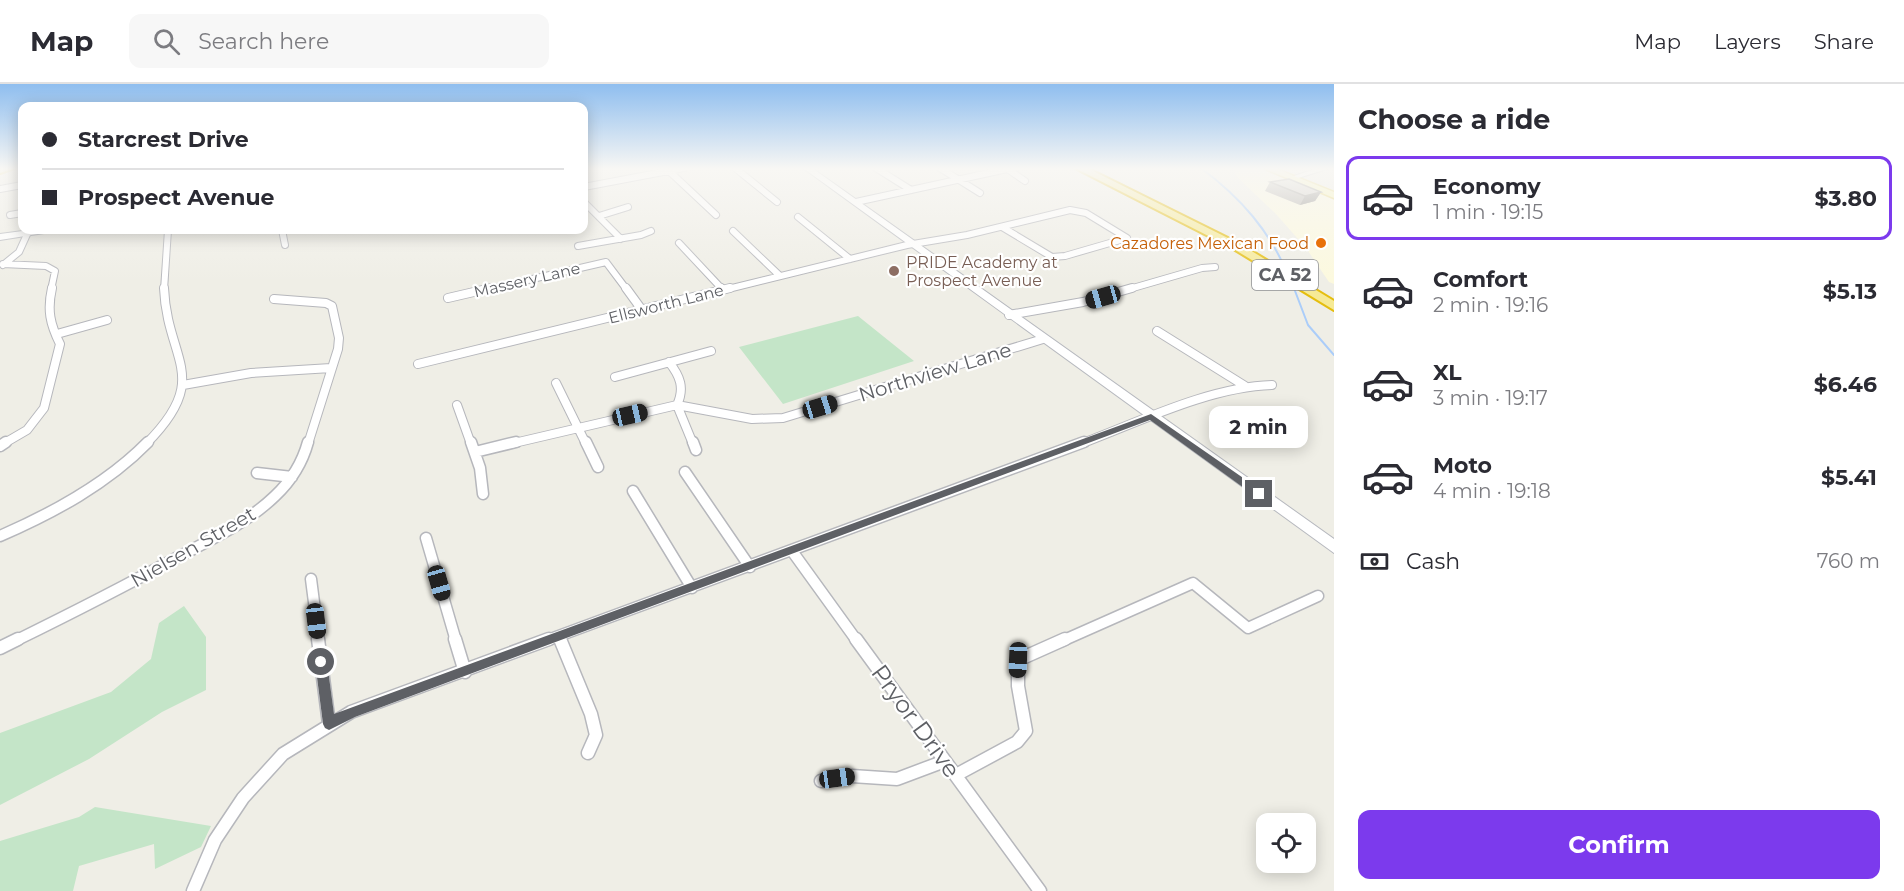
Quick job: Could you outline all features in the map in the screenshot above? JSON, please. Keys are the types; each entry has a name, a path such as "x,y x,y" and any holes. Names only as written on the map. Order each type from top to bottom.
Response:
{"highway":[{"name":"CA 52","path":"1163,206 1334,295"},
{"name":"CA 52","path":"1234,241 1334,306"}],"main road":[{"path":"862,206 1009,315 1334,547"},
{"path":"0,237 18,233"}],"street":[{"path":"588,206 621,239"},
{"path":"707,206 717,215"},
{"path":"599,216 628,207"},
{"name":"Ellsworth Lane","path":"418,364 914,244 1076,210 1086,213 1124,234 1127,238 1065,256 1052,257 1002,227"},
{"path":"5,216 18,214"},
{"path":"798,217 850,259"},
{"path":"578,246 651,231"},
{"path":"733,231 780,276"},
{"path":"1,265 19,252 27,234"},
{"path":"0,536 67,503 128,461 164,424 176,404 183,385 183,370 164,301 168,234"},
{"path":"283,234 285,245"},
{"path":"679,243 723,290"},
{"name":"Massery Lane","path":"448,298 606,262 642,310"},
{"path":"0,446 27,430 42,413 60,344 52,328 48,307 55,271 46,266 1,265"},
{"path":"1009,315 1083,303 1202,268 1215,267"},
{"name":"Nielsen Street","path":"0,648 92,604 229,530 265,505 292,477 303,459 339,344 332,306 326,303 274,299"},
{"path":"57,334 108,320"},
{"path":"1157,331 1245,386"},
{"name":"Northview Lane","path":"475,452 677,405 752,419 783,418 1043,339"},
{"path":"615,377 711,351"},
{"path":"669,362 678,373 682,384 682,395 677,405 696,450"},
{"path":"183,385 251,374 331,368"},
{"path":"556,383 598,467"},
{"path":"193,891 215,840 243,798 283,754 351,712 465,672 1218,393 1245,386 1272,385"},
{"path":"457,405 480,468 483,494"},
{"path":"685,472 750,567"},
{"path":"257,473 292,477"},
{"path":"633,490 692,588"},
{"path":"426,538 465,672"},
{"name":"Pryor Drive","path":"792,551 1040,891"},
{"path":"311,579 329,724"},
{"path":"956,775 1017,742 1026,730 1017,686 1018,660 1193,583 1248,628 1318,596"},
{"path":"559,637 596,735 588,753"},
{"path":"821,781 852,776 897,779 945,760"}],"shaded area":[{"path":"1267,206 1334,206 1334,284 1329,282 1306,248"}],"green space":[{"path":"858,316 914,361 783,404 739,347"},
{"path":"184,606 206,637 206,690 162,712 89,759 0,805 0,733 111,692 151,659 159,623"},
{"path":"95,807 211,826 201,847 155,869 154,844 79,866 73,891 0,891 0,841 79,817"}],"waterway":[{"path":"1243,206 1253,216 1273,245 1289,277"},
{"path":"1292,283 1308,325 1334,355"}],"place":[{"name":"Cazadores Mexican Food","path":"1321,243"},
{"name":"PRIDE Academy at Prospect Avenue","path":"894,271"}],"route":[{"path":"321,662 329,724 351,712 704,584 1151,417 1259,494"}]}
